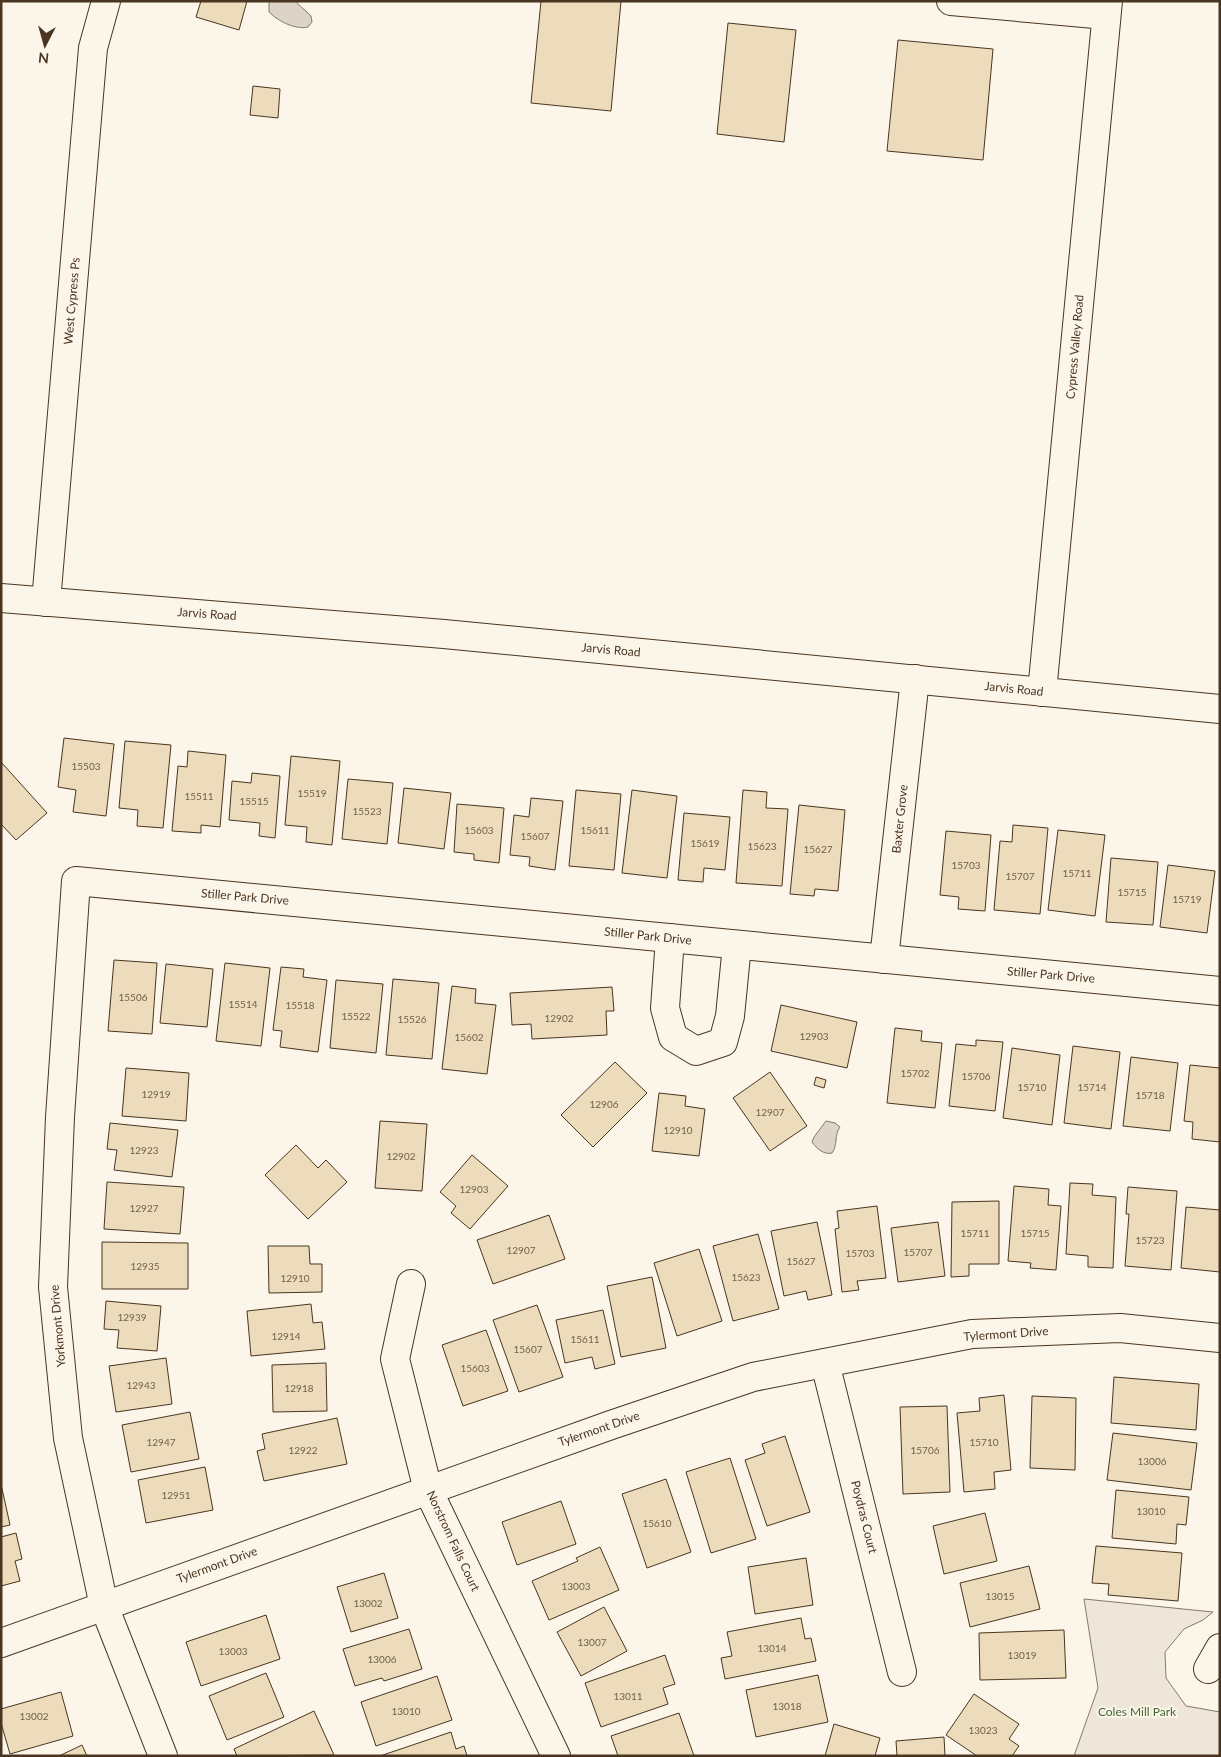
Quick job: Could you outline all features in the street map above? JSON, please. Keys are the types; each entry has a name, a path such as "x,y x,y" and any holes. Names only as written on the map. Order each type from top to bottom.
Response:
{"street":[{"name":"West Cypress Ps","path":"46,602 93,48 106,1"},
{"path":"952,1 1107,8"},
{"name":"Cypress Valley Road","path":"1042,692 1107,8"},
{"name":"Jarvis Road","path":"1,598 454,635 1220,710"},
{"name":"Baxter Grove","path":"884,959 915,679"},
{"name":"Stiller Park Drive","path":"76,881 1220,991"},
{"name":"Yorkmont Drive","path":"76,881 60,1117 53,1287 68,1438 104,1606 163,1756"},
{"path":"670,938 665,1008 672,1037 696,1051 723,1042 730,1016 737,945"},
{"name":"Norstrom Falls Court","path":"411,1284 395,1359 428,1490 556,1756"},
{"name":"Tylermont Drive","path":"1,1643 753,1376 972,1334 1120,1328 1220,1338"},
{"name":"Poydras Court","path":"825,1363 902,1672"}],"green space":[{"name":"Coles Mill Park","path":"1084,1599 1213,1612 1203,1620 1184,1629 1165,1652 1166,1678 1186,1706 1220,1712 1220,1756 1074,1756 1098,1688"}],"shaded area":[{"path":"269,1 295,1 311,16 312,22 308,27 303,28 287,24 269,12"},
{"path":"826,1121 835,1123 840,1127 832,1153 821,1151 812,1142"}],"building":[{"path":"201,1 247,1 239,30 196,17"},
{"path":"541,1 621,1 611,111 531,103"},
{"path":"728,23 796,30 784,142 717,134"},
{"path":"898,40 993,49 983,160 887,151"},
{"path":"253,86 280,89 278,118 250,115"},
{"path":"64,738 114,744 106,816 73,812 76,790 58,787"},
{"path":"125,741 171,745 163,828 137,826 138,810 119,808"},
{"path":"188,751 226,755 220,827 201,825 201,833 172,831 178,766 187,767"},
{"path":"291,756 340,761 332,845 306,842 307,827 285,825"},
{"path":"1,762 47,813 16,840 1,824"},
{"path":"252,773 280,776 275,838 259,836 260,823 229,820 232,781 251,783"},
{"path":"348,779 393,783 387,844 342,839"},
{"path":"404,788 451,793 444,849 398,843"},
{"path":"576,790 621,794 614,870 569,866"},
{"path":"632,790 677,796 667,878 622,873"},
{"path":"743,790 767,792 766,808 788,809 782,886 736,883"},
{"path":"531,798 563,801 555,870 529,866 530,857 510,855 514,815 529,817"},
{"path":"457,804 504,808 499,863 474,860 474,854 454,852"},
{"path":"799,805 845,810 838,891 815,889 814,896 790,894"},
{"path":"684,813 730,817 725,870 704,868 703,882 678,880"},
{"path":"1013,825 1048,828 1040,914 994,910 1000,841 1012,842"},
{"path":"1058,830 1105,835 1095,916 1048,910"},
{"path":"946,831 991,835 985,911 958,909 959,897 940,895"},
{"path":"1111,858 1158,862 1153,925 1106,922"},
{"path":"1168,865 1215,871 1207,933 1160,927"},
{"path":"114,960 157,963 152,1034 108,1031"},
{"path":"225,963 270,968 261,1046 216,1041"},
{"path":"166,964 213,969 207,1027 160,1023"},
{"path":"281,967 304,969 303,977 327,980 318,1052 280,1047 282,1031 273,1030"},
{"path":"393,979 439,983 432,1059 386,1055"},
{"path":"336,980 383,984 376,1053 330,1048"},
{"path":"452,986 476,989 475,1003 496,1005 487,1074 442,1069"},
{"path":"612,987 614,1011 606,1011 607,1035 532,1039 531,1024 512,1025 510,993"},
{"path":"781,1005 857,1022 847,1068 771,1051"},
{"path":"895,1028 922,1031 921,1041 942,1043 935,1108 887,1103"},
{"path":"976,1040 1003,1042 995,1111 949,1106 956,1044 976,1046"},
{"path":"1073,1046 1120,1052 1111,1129 1064,1123"},
{"path":"1012,1048 1060,1055 1052,1125 1003,1118"},
{"path":"1131,1057 1178,1063 1170,1131 1123,1126"},
{"path":"615,1062 647,1093 593,1147 561,1115"},
{"path":"1190,1065 1220,1068 1220,1142 1192,1139 1193,1122 1184,1121"},
{"path":"126,1068 189,1073 186,1121 122,1116"},
{"path":"770,1072 807,1126 770,1151 733,1098"},
{"path":"816,1077 826,1080 824,1088 814,1085"},
{"path":"659,1093 686,1096 685,1106 705,1109 699,1156 652,1151"},
{"path":"380,1121 427,1124 422,1191 375,1188"},
{"path":"110,1123 178,1130 172,1177 114,1170 117,1150 107,1149"},
{"path":"296,1145 318,1168 326,1160 347,1182 308,1219 265,1175"},
{"path":"472,1155 508,1186 470,1229 451,1213 456,1206 440,1192"},
{"path":"107,1182 184,1187 180,1234 104,1229"},
{"path":"1070,1183 1093,1184 1092,1195 1116,1197 1113,1268 1088,1267 1088,1256 1066,1254"},
{"path":"1014,1186 1049,1189 1048,1205 1061,1206 1056,1270 1030,1268 1031,1263 1008,1261"},
{"path":"1128,1187 1177,1191 1171,1270 1125,1266 1129,1214 1126,1214"},
{"path":"999,1201 999,1264 969,1264 969,1276 951,1277 952,1202"},
{"path":"877,1206 886,1278 857,1281 859,1290 842,1292 835,1229 839,1228 837,1211"},
{"path":"1186,1207 1220,1210 1220,1272 1181,1268"},
{"path":"549,1215 565,1259 493,1284 477,1240"},
{"path":"817,1222 832,1295 808,1300 806,1291 784,1296 771,1231"},
{"path":"938,1222 945,1276 898,1282 891,1228"},
{"path":"758,1234 779,1309 733,1321 713,1246"},
{"path":"102,1242 188,1243 188,1289 102,1289"},
{"path":"268,1246 309,1246 310,1264 322,1264 322,1292 269,1293"},
{"path":"699,1249 722,1321 677,1336 654,1263"},
{"path":"652,1277 666,1348 621,1357 607,1286"},
{"path":"106,1301 161,1306 157,1351 117,1348 119,1330 104,1329"},
{"path":"311,1304 313,1323 322,1322 325,1349 251,1356 247,1311"},
{"path":"537,1305 563,1377 519,1392 493,1320"},
{"path":"603,1310 615,1364 595,1369 592,1357 565,1363 556,1320"},
{"path":"486,1330 508,1391 463,1406 442,1345"},
{"path":"166,1358 172,1404 116,1412 109,1366"},
{"path":"326,1363 327,1411 273,1412 272,1365"},
{"path":"1114,1377 1199,1384 1196,1430 1111,1423"},
{"path":"1004,1395 1011,1470 994,1472 995,1489 964,1492 957,1413 980,1411 979,1398"},
{"path":"1032,1396 1076,1398 1075,1470 1030,1468"},
{"path":"947,1406 950,1492 903,1494 900,1407"},
{"path":"190,1412 199,1459 131,1472 122,1425"},
{"path":"337,1418 347,1464 264,1481 257,1451 265,1449 262,1434"},
{"path":"1113,1433 1197,1443 1191,1490 1107,1480"},
{"path":"785,1436 810,1512 767,1526 745,1460 765,1453 762,1444"},
{"path":"730,1458 756,1539 711,1553 686,1472"},
{"path":"205,1467 213,1510 146,1523 138,1480"},
{"path":"666,1479 691,1552 647,1568 622,1494"},
{"path":"1,1484 10,1525 1,1527"},
{"path":"1116,1490 1189,1497 1186,1525 1177,1524 1176,1544 1112,1538"},
{"path":"561,1501 576,1544 517,1565 502,1522"},
{"path":"985,1513 997,1561 944,1574 933,1526"},
{"path":"16,1533 22,1559 15,1561 20,1581 1,1586 1,1537"},
{"path":"1096,1546 1182,1553 1178,1601 1108,1595 1109,1584 1092,1583"},
{"path":"600,1547 619,1590 549,1620 532,1581 578,1561 576,1558"},
{"path":"806,1558 813,1605 755,1614 748,1567"},
{"path":"1029,1566 1040,1609 970,1627 960,1583"},
{"path":"384,1573 398,1618 351,1632 337,1587"},
{"path":"604,1607 627,1651 581,1676 557,1632"},
{"path":"266,1615 280,1659 201,1686 186,1642"},
{"path":"801,1618 805,1639 811,1638 816,1661 725,1679 721,1658 732,1656 727,1632"},
{"path":"409,1629 422,1669 384,1681 382,1678 355,1686 343,1649"},
{"path":"1064,1630 1066,1678 980,1680 979,1633"},
{"path":"665,1655 675,1684 663,1688 668,1704 601,1727 585,1683"},
{"path":"266,1673 284,1717 227,1740 209,1696"},
{"path":"818,1675 828,1722 756,1737 746,1690"},
{"path":"437,1676 452,1720 376,1746 361,1702"},
{"path":"61,1692 73,1736 10,1754 1,1723 1,1709"},
{"path":"974,1694 1019,1724 1009,1739 1019,1746 1012,1756 977,1756 946,1735"},
{"path":"314,1711 334,1755 237,1756 234,1749"},
{"path":"679,1713 694,1756 618,1756 611,1736"},
{"path":"834,1724 880,1738 875,1756 825,1756"},
{"path":"451,1732 456,1749 464,1746 467,1756 380,1756"},
{"path":"944,1737 945,1756 897,1756 896,1741"},
{"path":"82,1745 87,1756 59,1756"}]}
